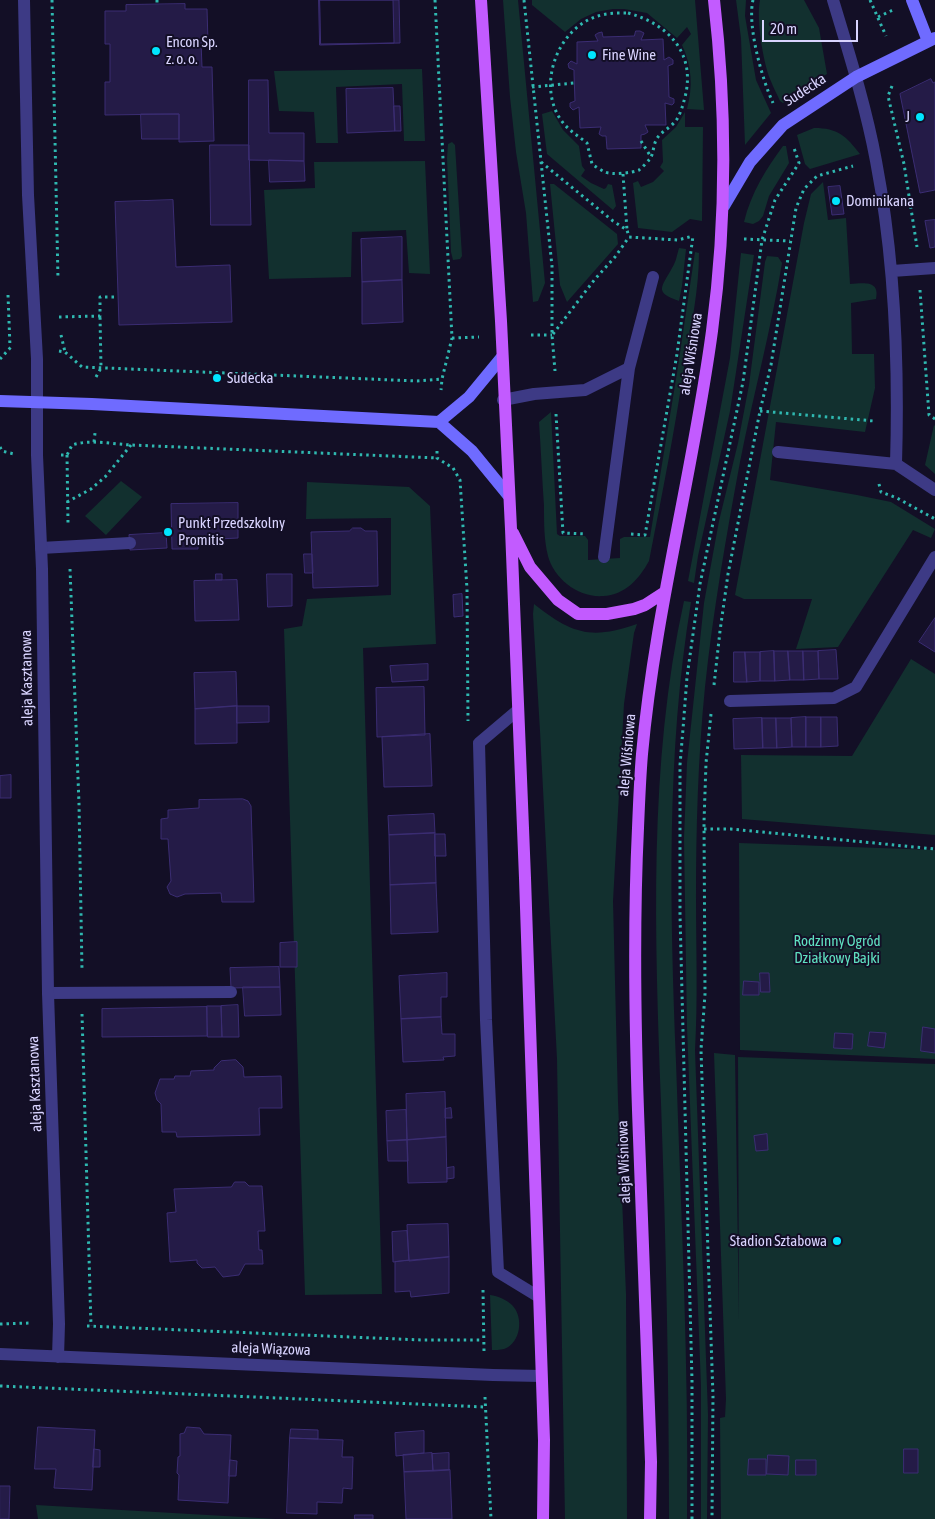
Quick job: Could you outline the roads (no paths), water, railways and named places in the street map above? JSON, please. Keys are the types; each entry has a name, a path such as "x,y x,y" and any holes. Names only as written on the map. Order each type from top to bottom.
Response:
{"main road":[{"path":"481,0 492,152 518,710 540,1297 544,1519"},
{"name":"aleja Wiśniowa","path":"650,1519 651,1462 636,1052 635,906 642,755 652,669 712,335 720,264 724,206 724,130 720,50 714,0"},
{"path":"510,529 530,567 558,600 578,614 607,614 634,609 645,605 665,592"}],"street":[{"name":"aleja Kasztanowa","path":"24,0 28,194 37,359 36,402 41,548 48,993 59,1324 58,1356"},
{"path":"833,0 856,77 876,160 892,271 897,422 896,464"},
{"path":"912,0 931,39"},
{"name":"Sudecka","path":"724,206 750,162 783,125 856,77 931,39"},
{"path":"892,271 935,268"},
{"path":"604,557 629,368 653,277"},
{"path":"439,422 469,397 502,357"},
{"path":"504,400 534,394 585,390 629,368"},
{"path":"0,401 439,422 472,451 508,495"},
{"path":"778,452 896,464 935,490"},
{"path":"41,548 130,543"},
{"path":"730,701 834,698 856,687 935,557"},
{"path":"518,710 479,743 486,1020 498,1272 540,1297"},
{"path":"48,993 231,992"},
{"name":"aleja Wiązowa","path":"0,1354 541,1376"}],"place":[{"name":"Encon Sp. z. o. o.","path":"156,51"},
{"name":"Fine Wine","path":"592,55"},
{"name":"J","path":"920,117"},
{"name":"Dominikana","path":"836,201"},
{"name":"Sudecka","path":"217,378"},
{"name":"Punkt Przedszkolny Promitis","path":"168,532"},
{"name":"Stadion Sztabowa","path":"837,1241"}],"park label":[{"name":"Rodzinny Ogród Działkowy Bajki","path":"837,950"}]}
